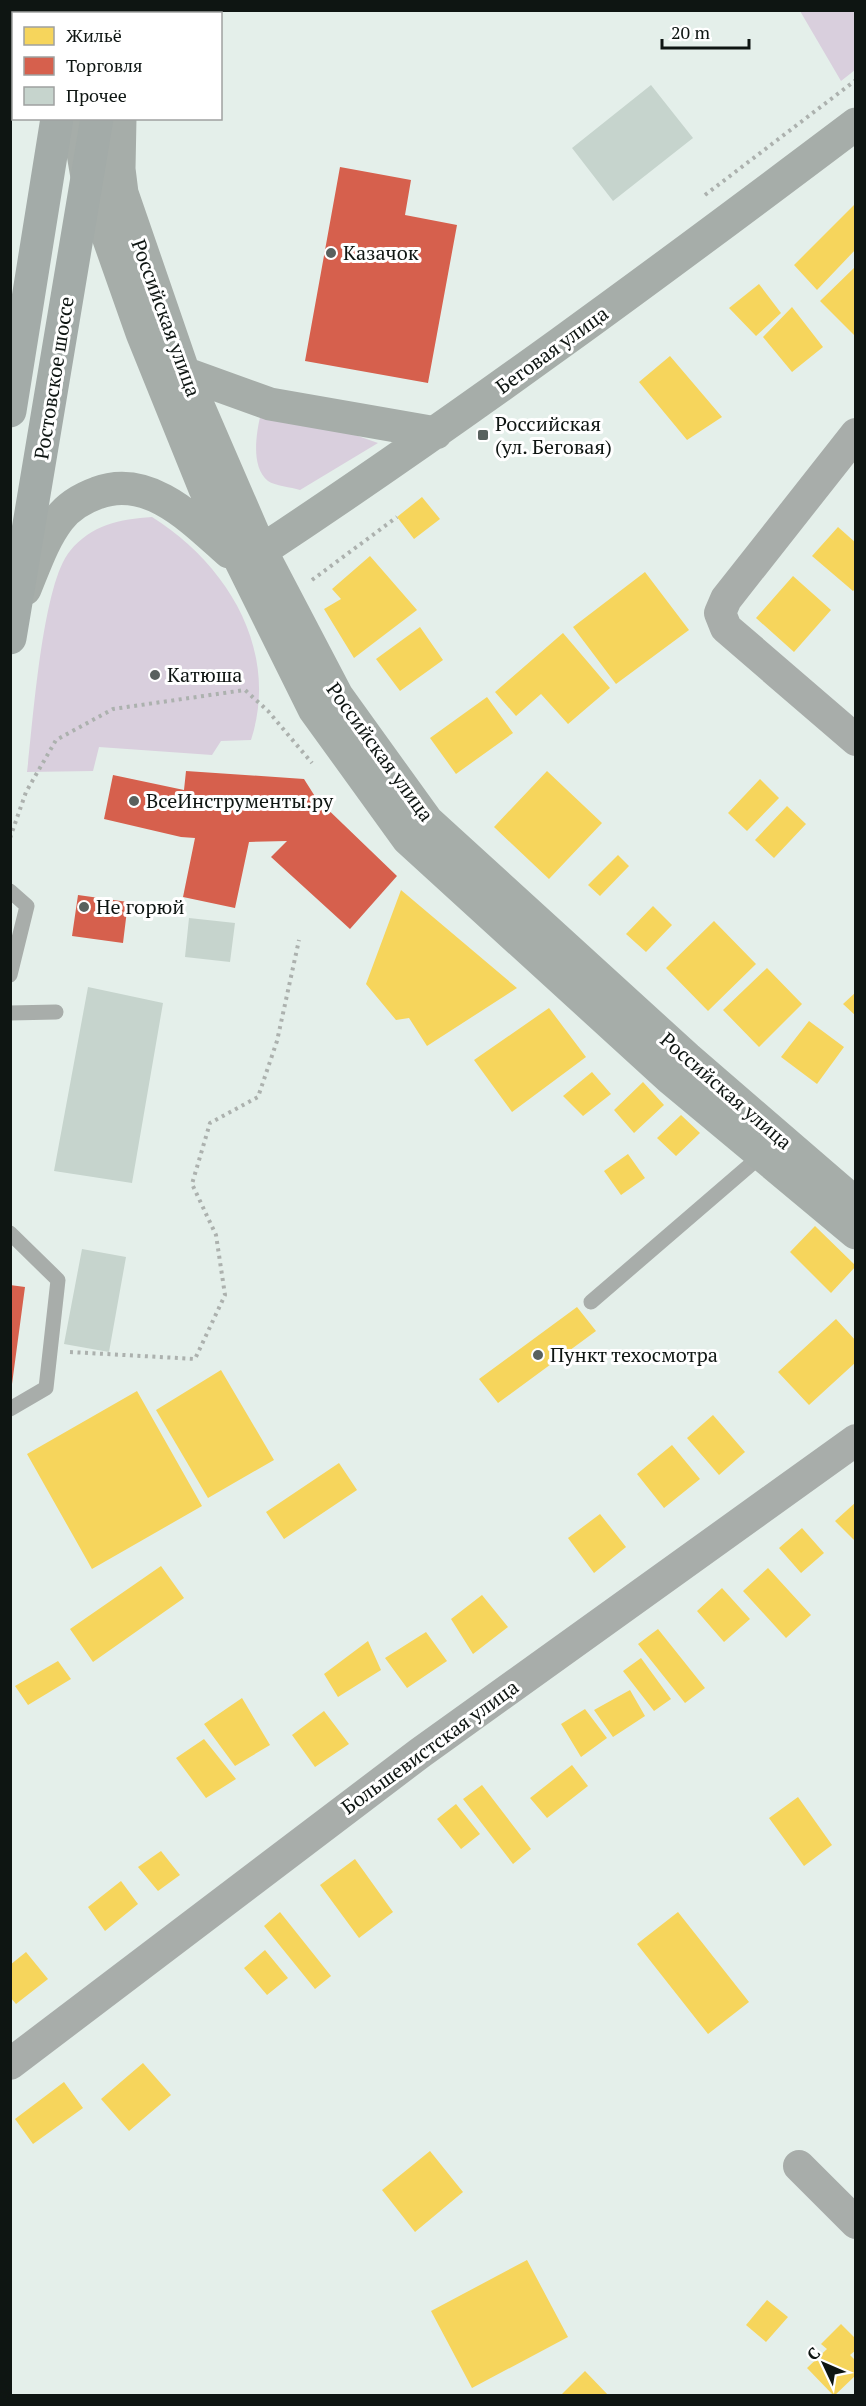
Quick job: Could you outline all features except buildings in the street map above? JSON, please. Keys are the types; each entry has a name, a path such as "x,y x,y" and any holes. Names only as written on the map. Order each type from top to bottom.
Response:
{"highway":[{"name":"Ростовское шоссе","path":"10,411 57,120"},
{"name":"Ростовское шоссе","path":"12,627 96,120"}],"main road":[{"name":"Российская улица","path":"77,120 87,177 142,333 205,489 250,557"},
{"name":"Российская улица","path":"120,120 119,170 122,193 250,557 314,709 408,838 670,1078 855,1204"},
{"name":"Беговая улица","path":"250,557 436,433 648,281 855,124"},
{"path":"184,373 270,404 436,433"},
{"path":"12,627 46,539 61,516 82,498 105,490 130,489 158,496 250,557"},
{"name":"Российская улица","path":"770,1146 855,1233"}],"street":[{"path":"855,434 726,599 720,613 726,628 855,740"},
{"name":"Большевистская улица","path":"10,2064 420,1753 855,1440"},
{"path":"800,2166 855,2223"}],"lane":[{"path":"10,891 27,906 10,975"},
{"path":"10,1013 56,1012"},
{"path":"591,1302 770,1146"},
{"path":"10,1233 58,1280 46,1388 10,1409"}],"path":[{"path":"311,580 397,516"},
{"path":"10,838 26,792 56,740 113,709 245,690 268,711 309,760"},
{"path":"50,1351 195,1359 225,1295 216,1235 192,1184 210,1123 258,1097 277,1041 299,940"}],"shaded area":[{"path":"800,11 855,11 855,70 841,81"},
{"path":"260,417 338,429 378,443 300,490 271,483 259,468 256,451"},
{"path":"152,517 179,536 203,559 224,584 240,612 252,642 258,674 258,707 251,740 221,741 212,755 99,747 93,771 27,772 40,656 52,593 60,568 78,542 97,529 118,522"}],"place":[{"name":"Казачок","path":"331,253"},
{"name":"Российская (ул. Беговая)","path":"483,435"},
{"name":"Катюша","path":"155,675"},
{"name":"ВсеИнструменты.ру","path":"134,801"},
{"name":"Не горюй","path":"84,907"},
{"name":"Пункт техосмотра","path":"538,1355"}]}
